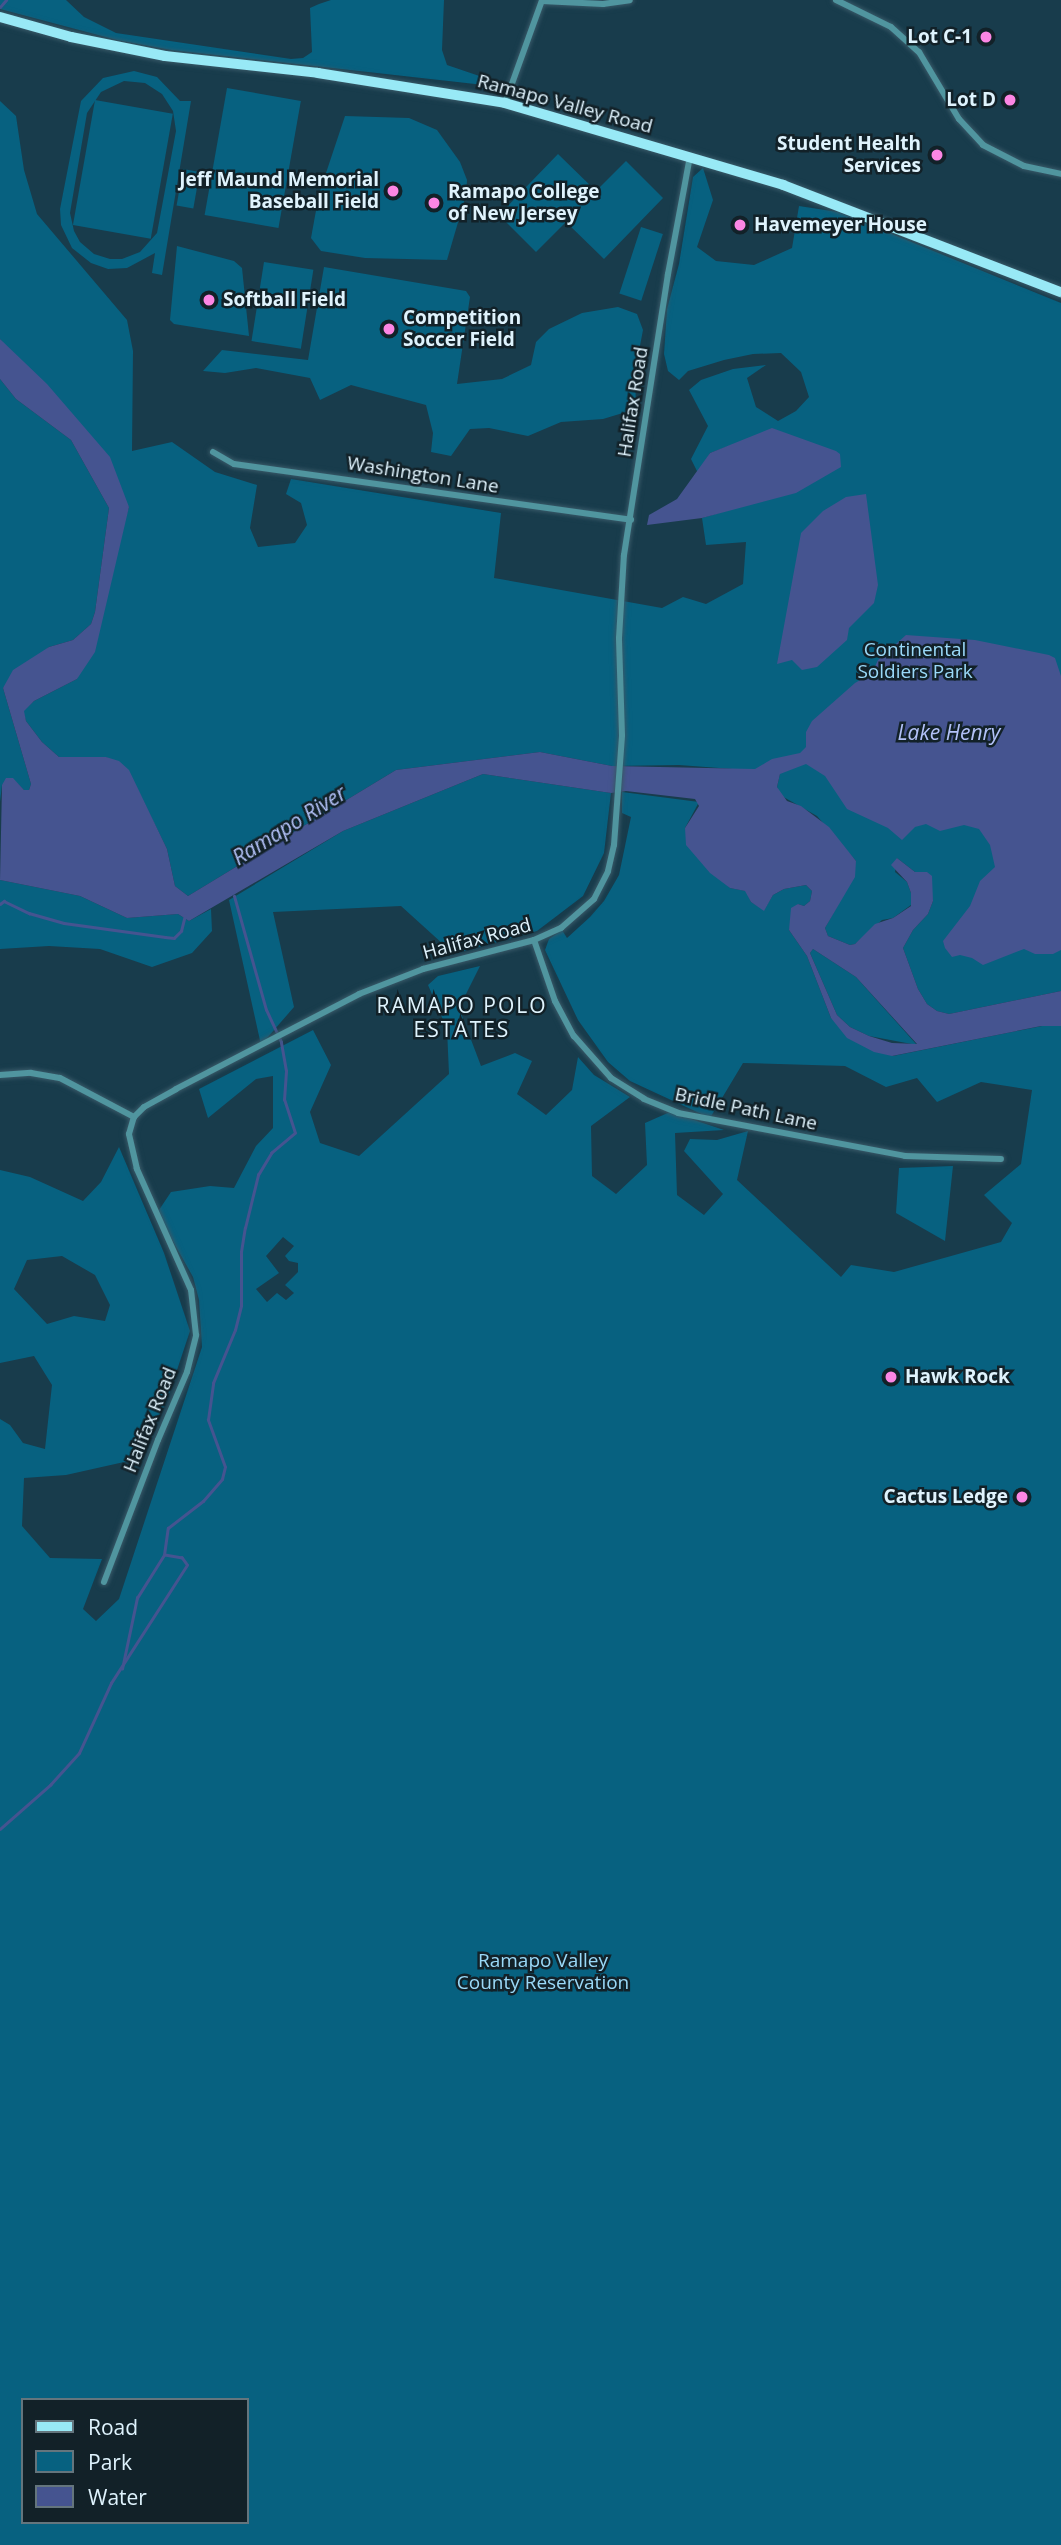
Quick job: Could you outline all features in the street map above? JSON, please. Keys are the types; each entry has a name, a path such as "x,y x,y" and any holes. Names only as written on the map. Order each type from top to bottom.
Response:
{"main road":[{"name":"Ramapo Valley Road","path":"0,16 71,37 165,56 318,73 505,103 690,156 863,213 1058,289"}],"street":[{"path":"505,103 542,0 603,4 630,0"},
{"path":"836,0 891,27 908,41 923,57 959,119 983,145 1024,166 1061,174"},
{"name":"Halifax Road","path":"104,1582 158,1440 191,1363 196,1335 191,1290 137,1169 129,1134 134,1117 155,1101 391,981 455,959 534,940 572,920 602,886 612,857 619,798 619,638 624,555 668,274 690,156"},
{"name":"Washington Lane","path":"214,452 234,464 631,520"},
{"name":"Bridle Path Lane","path":"534,940 555,1001 574,1036 611,1078 644,1100 701,1118 905,1156 1001,1159"},
{"path":"0,1075 31,1073 60,1078 134,1117"}],"green space":[{"path":"0,0 66,0 84,17 116,33 291,59 303,58 312,52 310,8 319,4 331,0 444,0 442,50 447,65 497,82 493,86 171,50 117,40 0,9"},
{"path":"134,71 157,77 180,101 191,101 162,275 152,273 155,253 127,268 108,269 91,263 72,248 61,225 60,209 81,101 103,78","holes":["124,81 145,83 162,94 173,111 176,131 157,233 140,252 122,259 110,259 94,254 80,242 70,213 87,113 101,92"]},
{"path":"227,88 301,101 278,228 205,215"},
{"path":"95,100 173,114 151,239 73,225"},
{"name":"Continental Soldiers Park","path":"0,101 16,116 24,170 37,214 127,320 133,351 132,451 172,442 215,472 257,485 250,528 258,547 295,543 307,525 301,503 286,494 291,479 501,513 494,578 662,608 683,597 706,604 743,584 746,542 706,545 702,518 742,506 737,443 710,453 698,473 691,459 708,426 689,390 701,380 733,369 766,365 747,378 756,407 778,421 796,411 809,397 801,372 781,353 753,354 724,360 688,371 679,380 668,371 664,354 667,309 679,264 693,177 703,168 713,200 697,247 716,261 754,265 792,248 799,206 838,212 1061,303 1061,991 949,1014 937,1011 927,1004 918,989 903,948 913,930 928,914 933,901 927,872 915,872 897,858 895,872 907,882 911,905 893,918 882,920 855,944 850,945 828,936 825,928 845,892 856,861 817,816 780,795 777,787 780,774 679,765 612,766 540,752 396,770 188,896 175,886 167,849 128,770 106,757 59,757 42,742 26,721 23,711 34,701 77,679 129,507 0,339"},
{"name":"Jeff Maund Memorial Baseball Field","path":"345,116 409,118 437,130 460,162 467,180 466,195 447,260 365,258 321,251 311,238 319,194"},
{"path":"558,154 596,191 626,161 663,198 604,259 566,222 536,252 499,215"},
{"path":"183,169 200,172 193,208 177,205"},
{"path":"641,227 663,234 641,301 619,294"},
{"name":"Softball Field","path":"177,246 234,261 242,268 249,336 174,324 170,320"},
{"path":"264,262 313,270 301,349 251,341"},
{"path":"324,267 466,291 470,297 457,384 502,379 531,365 536,342 549,329 582,313 618,307 637,314 643,330 635,372 636,409 603,419 561,422 528,436 489,428 470,429 451,456 431,452 433,433 426,405 351,385 320,400 310,378 256,368 225,373 203,371 222,350 308,360"},
{"path":"0,379 16,399 71,440 109,508 95,612 91,624 73,640 49,647 3,688 31,784 29,790 24,790 13,779 2,785 0,802"},
{"path":"483,774 611,793 604,853 583,896 537,931 454,954 401,906 273,912 294,1007 261,1045 229,900 343,831"},
{"name":"Ramapo Valley County Reservation","path":"622,792 699,802 685,828 730,888 746,891 751,902 764,910 773,895 784,889 806,885 812,891 810,901 804,906 798,904 789,930 807,956 831,1018 893,1056 1042,1026 1061,1026 1061,2545 0,2545 0,1419 10,1425 23,1443 45,1449 52,1385 34,1356 0,1363 0,1170 30,1177 83,1201 101,1182 119,1147 164,1253 190,1331 166,1403 133,1460 66,1475 24,1478 22,1526 50,1558 102,1559 83,1609 96,1621 119,1599 202,1347 199,1300 193,1277 157,1213 171,1192 210,1186 234,1188 256,1146 273,1128 273,1076 256,1079 208,1118 199,1089 313,1030 331,1065 310,1112 320,1143 359,1156 449,1074 447,1029 428,985 438,976 480,966 459,1008 481,1066 515,1053 532,1061 517,1094 546,1115 572,1090 578,1057 594,1075 630,1097 591,1126 592,1176 616,1194 647,1165 645,1123 670,1112 724,1130 675,1133 677,1195 704,1215 723,1194 684,1151 690,1139 717,1140 748,1131 737,1180 841,1277 851,1265 894,1272 1001,1242 1012,1223 984,1195 1021,1164 1032,1090 981,1082 937,1102 917,1078 886,1087 845,1066 743,1063 710,1118 630,1081 608,1062 578,1020 545,950 549,939 562,930 567,938 604,901 619,875 631,817 622,813","holes":["283,1237 294,1246 285,1256 289,1261 298,1263 298,1272 285,1285 294,1293 286,1300 277,1293 267,1302 256,1289 279,1273 266,1256","62,1256 95,1275 110,1305 105,1321 74,1316 47,1324 14,1289 27,1260"]},
{"path":"0,880 80,896 127,918 178,914 189,921 211,909 212,931 192,953 152,967 100,949 49,946 0,949"},
{"path":"813,949 856,977 917,1045 869,1036 850,1027 837,1015 810,953"},
{"path":"953,1166 945,1241 896,1213 899,1168"}],"water":[{"name":"Lake Henry","path":"0,339 47,384 110,457 129,507 95,652 77,679 34,701 24,711 26,721 42,742 59,757 106,757 119,761 129,770 167,849 175,886 188,896 396,770 540,752 612,766 755,769 772,759 800,753 806,747 806,732 812,721 855,683 872,673 878,660 906,635 975,640 1049,655 1055,658 1061,676 1061,950 1053,954 1035,954 1024,949 983,965 972,958 960,955 952,957 945,948 943,941 970,906 980,881 995,867 990,845 979,829 964,825 940,831 926,824 915,827 902,840 888,828 847,809 825,776 806,764 780,774 777,787 787,801 801,806 829,827 856,861 855,877 825,928 828,936 850,945 855,944 875,924 893,918 911,906 911,893 907,882 891,865 897,858 915,872 927,872 932,876 933,901 928,914 913,930 903,948 918,989 927,1004 937,1011 949,1014 1061,991 1061,1026 1041,1026 892,1056 874,1052 847,1038 831,1018 807,956 789,930 791,908 798,904 804,906 810,901 812,891 806,885 784,889 773,895 764,911 751,902 745,891 730,888 710,873 686,845 685,828 699,806 695,799 626,791 611,793 483,774 343,831 189,921 178,914 127,918 80,896 0,880 2,785 6,778 13,778 24,790 29,790 31,784 3,688 13,670 49,647 73,640 91,624 95,612 109,508 71,440 16,399 0,379","holes":["813,949 856,977 917,1044 892,1043 850,1027 837,1015 810,953"]},
{"path":"772,428 836,451 840,454 841,467 796,493 702,518 647,525 649,515 677,499 710,453"},
{"path":"866,494 878,585 874,603 849,628 847,640 817,667 802,670 792,660 777,664 801,533 823,511 846,497"}],"waterway":[{"path":"0,7 6,0"},
{"path":"122,1669 137,1598 164,1555 168,1528 203,1501 222,1479 225,1467 208,1420 213,1383 235,1330 241,1306 241,1252 245,1228 258,1175 271,1153 295,1133 284,1100 286,1071 281,1042 266,1010 234,896"},
{"path":"0,904 4,901 29,913 64,923 174,938 181,931 185,915"},
{"path":"0,1829 50,1785 79,1753 111,1683 187,1565 182,1558 165,1555"}],"place":[{"name":"Lot C-1","path":"986,37"},
{"name":"Lot D","path":"1010,100"},
{"name":"Student Health Services","path":"937,155"},
{"name":"Jeff Maund Memorial Baseball Field","path":"393,191"},
{"name":"Ramapo College of New Jersey","path":"434,203"},
{"name":"Havemeyer House","path":"740,225"},
{"name":"Softball Field","path":"209,300"},
{"name":"Competition Soccer Field","path":"389,329"},
{"name":"Hawk Rock","path":"891,1377"},
{"name":"Cactus Ledge","path":"1022,1497"}],"district":[{"name":"RAMAPO POLO ESTATES","path":"462,1017"}],"water label":[{"name":"Ramapo River","path":"289,825"}]}
